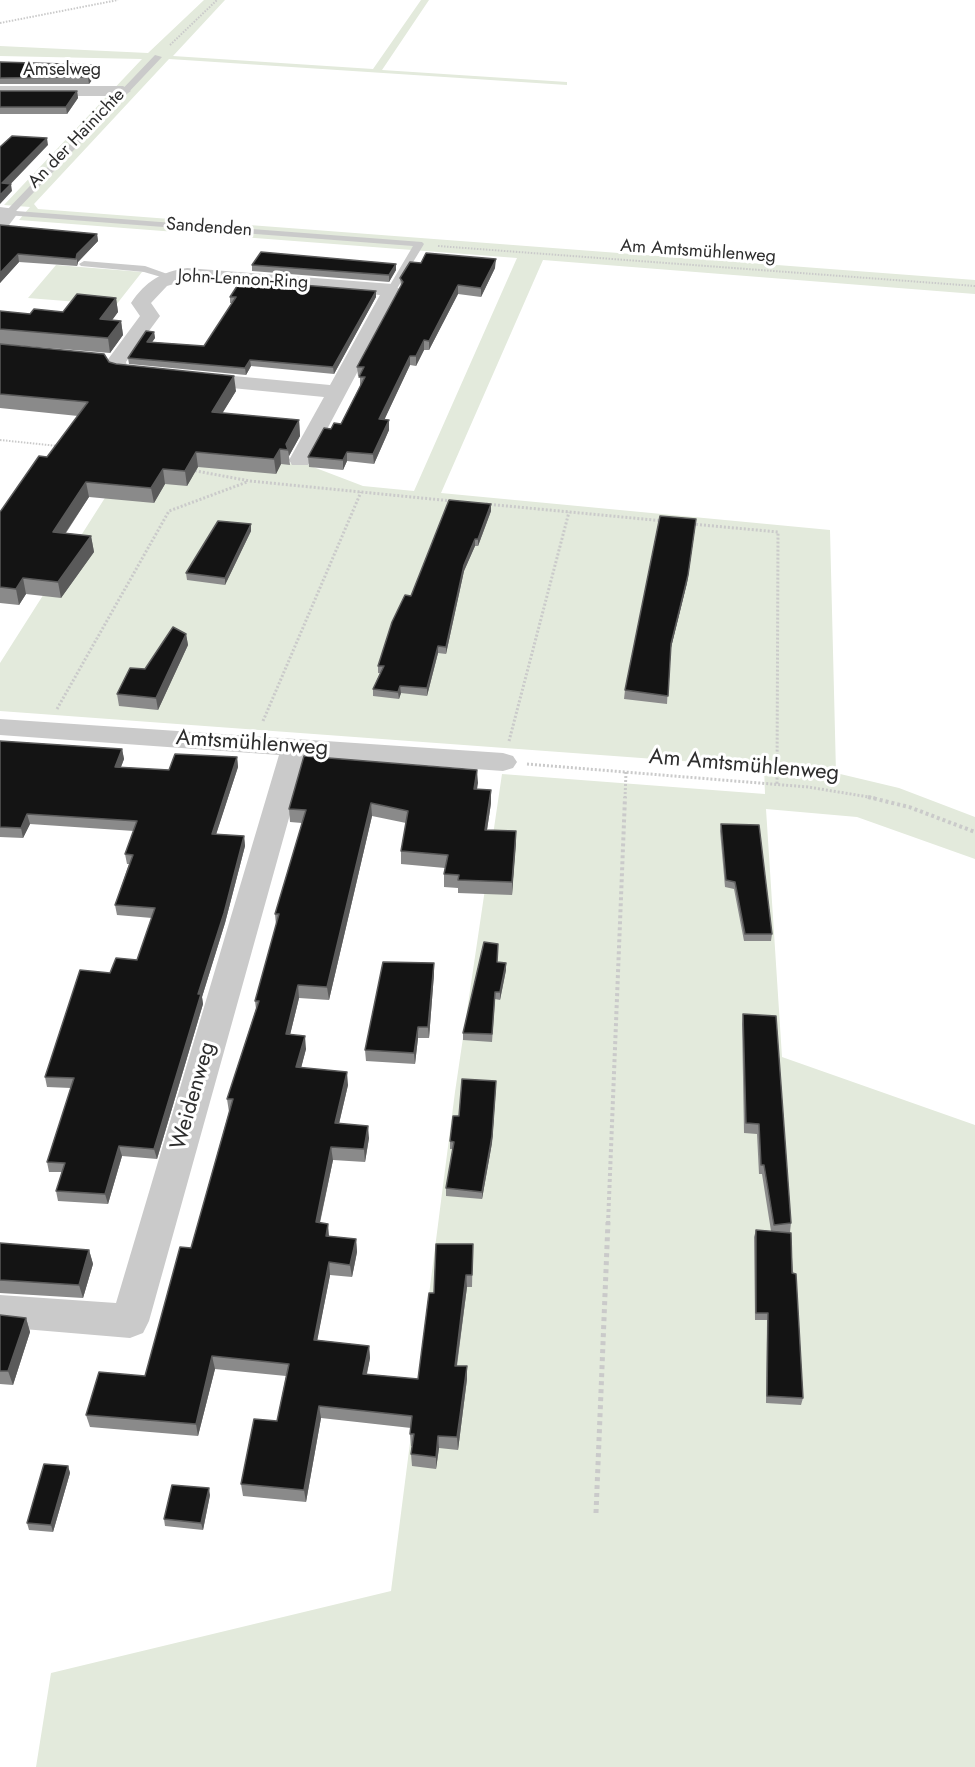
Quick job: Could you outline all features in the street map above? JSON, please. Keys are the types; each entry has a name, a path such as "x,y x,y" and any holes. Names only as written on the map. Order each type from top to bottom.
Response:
{"street":[{"name":"Amselweg","path":"0,91 123,91"},
{"name":"John-Lennon-Ring","path":"116,362 150,316 141,303 157,283 168,276 187,274 392,290"},
{"path":"300,460 392,290"},
{"path":"93,360 116,362 119,371 336,392"},
{"name":"Amtsmühlenweg","path":"0,727 503,762"},
{"name":"Weidenweg","path":"0,1311 130,1321 295,747"}],"lane":[{"name":"An der Hainichte","path":"3,217 158,57"},
{"name":"Sandenden","path":"3,217 419,244"},
{"path":"392,290 419,244"},
{"path":"84,264 145,269 168,276"}],"path":[{"path":"0,23 118,0"},
{"path":"158,57 217,0"},
{"name":"Am Amtsmühlenweg","path":"419,244 975,286"},
{"path":"0,440 64,446"},
{"path":"189,470 250,481 453,501"},
{"path":"44,730 170,512 250,481"},
{"path":"253,744 361,492"},
{"path":"476,503 674,522"},
{"path":"503,762 569,512"},
{"path":"685,523 778,532 777,784"},
{"name":"Am Amtsmühlenweg","path":"503,762 777,784 870,796 909,807 975,832"},
{"path":"596,1512 626,772"}],"shaded area":[{"path":"204,0 225,0 173,56 373,69 421,0 429,0 382,70 567,82 567,85 169,59 34,204 38,209 975,280 975,294 543,260 441,493 830,530 836,773 899,788 975,817 975,859 857,817 766,809 782,1057 975,1125 975,1767 36,1767 51,1673 391,1591 455,1092 502,774 765,794 764,767 0,711 0,663 136,449 308,465 363,486 414,491 517,258 19,220 30,207 4,205 142,59 0,56 0,46 148,53"},
{"path":"56,265 142,272 116,305 28,298"}],"building":[{"path":"0,62 97,65 88,77 0,78"},
{"path":"0,91 77,91 66,107 0,107"},
{"path":"12,136 47,138 2,183 11,184 0,195 0,147"},
{"path":"0,225 97,234 77,254 76,259 18,254 0,273"},
{"path":"261,252 396,264 389,275 252,265"},
{"path":"426,253 496,259 481,288 458,285 429,341 424,340 416,356 410,356 379,419 389,420 373,454 347,452 343,460 308,457 324,428 331,429 334,423 341,424 365,377 359,377 364,367 357,367 403,282 400,278 410,262 421,263"},
{"path":"241,280 376,291 333,367 250,360 245,368 128,358 146,331 154,332 147,342 204,346 236,297 230,297"},
{"path":"77,294 116,298 100,319 121,321 108,338 0,329 0,311 30,314 34,309 63,312"},
{"path":"0,344 104,354 109,362 116,364 234,376 212,412 299,420 286,444 288,450 280,449 274,459 196,452 185,471 163,469 151,488 86,482 53,532 91,536 58,582 23,578 16,589 0,587 0,512 39,456 47,457 88,402 0,394"},
{"path":"449,500 491,504 478,539 475,539 464,565 446,647 438,646 427,688 400,686 398,692 373,689 384,666 378,666 392,622 405,595 411,596"},
{"path":"660,516 696,519 688,575 671,644 668,696 625,690"},
{"path":"218,521 251,524 225,578 186,573"},
{"path":"173,627 186,634 156,698 117,694 130,668 145,669"},
{"path":"0,741 122,749 115,767 169,770 175,754 237,757 212,834 244,836 224,913 198,994 201,994 154,1149 119,1146 105,1194 56,1191 65,1163 47,1162 74,1078 45,1077 80,970 110,973 116,958 137,960 155,908 115,905 133,855 125,854 137,821 27,814 21,828 0,827"},
{"path":"304,756 477,770 474,789 491,790 485,830 516,831 512,882 458,880 459,875 444,874 448,855 401,851 408,811 371,803 327,987 298,985 286,1034 305,1036 296,1067 347,1072 335,1123 368,1126 364,1149 331,1147 316,1222 328,1224 326,1236 356,1239 350,1265 329,1262 314,1340 369,1346 363,1374 418,1379 429,1293 434,1293 436,1244 473,1244 472,1275 466,1275 455,1366 467,1366 457,1437 438,1436 436,1457 411,1454 414,1434 410,1434 412,1416 319,1406 304,1490 241,1484 254,1419 277,1421 289,1364 212,1356 196,1424 86,1415 99,1372 145,1376 180,1247 191,1248 233,1099 227,1099 259,1001 255,1001 279,914 275,914 306,810 289,809"},
{"path":"721,824 759,825 772,934 745,934 735,882 726,880"},
{"path":"484,942 498,944 497,962 506,963 500,992 495,992 492,1034 463,1033"},
{"path":"383,962 434,963 428,1027 418,1027 414,1053 365,1050"},
{"path":"743,1014 776,1016 791,1223 774,1225 764,1165 761,1165 759,1124 746,1123"},
{"path":"462,1079 496,1081 492,1136 482,1192 446,1188 454,1142 450,1141 453,1116 459,1116"},
{"path":"756,1230 791,1233 792,1273 796,1274 803,1398 767,1396 768,1313 756,1313"},
{"path":"0,1243 89,1250 79,1285 0,1280"},
{"path":"0,1315 26,1318 8,1371 0,1371"},
{"path":"44,1464 68,1466 51,1525 27,1523"},
{"path":"172,1485 209,1488 201,1523 164,1519"}]}
